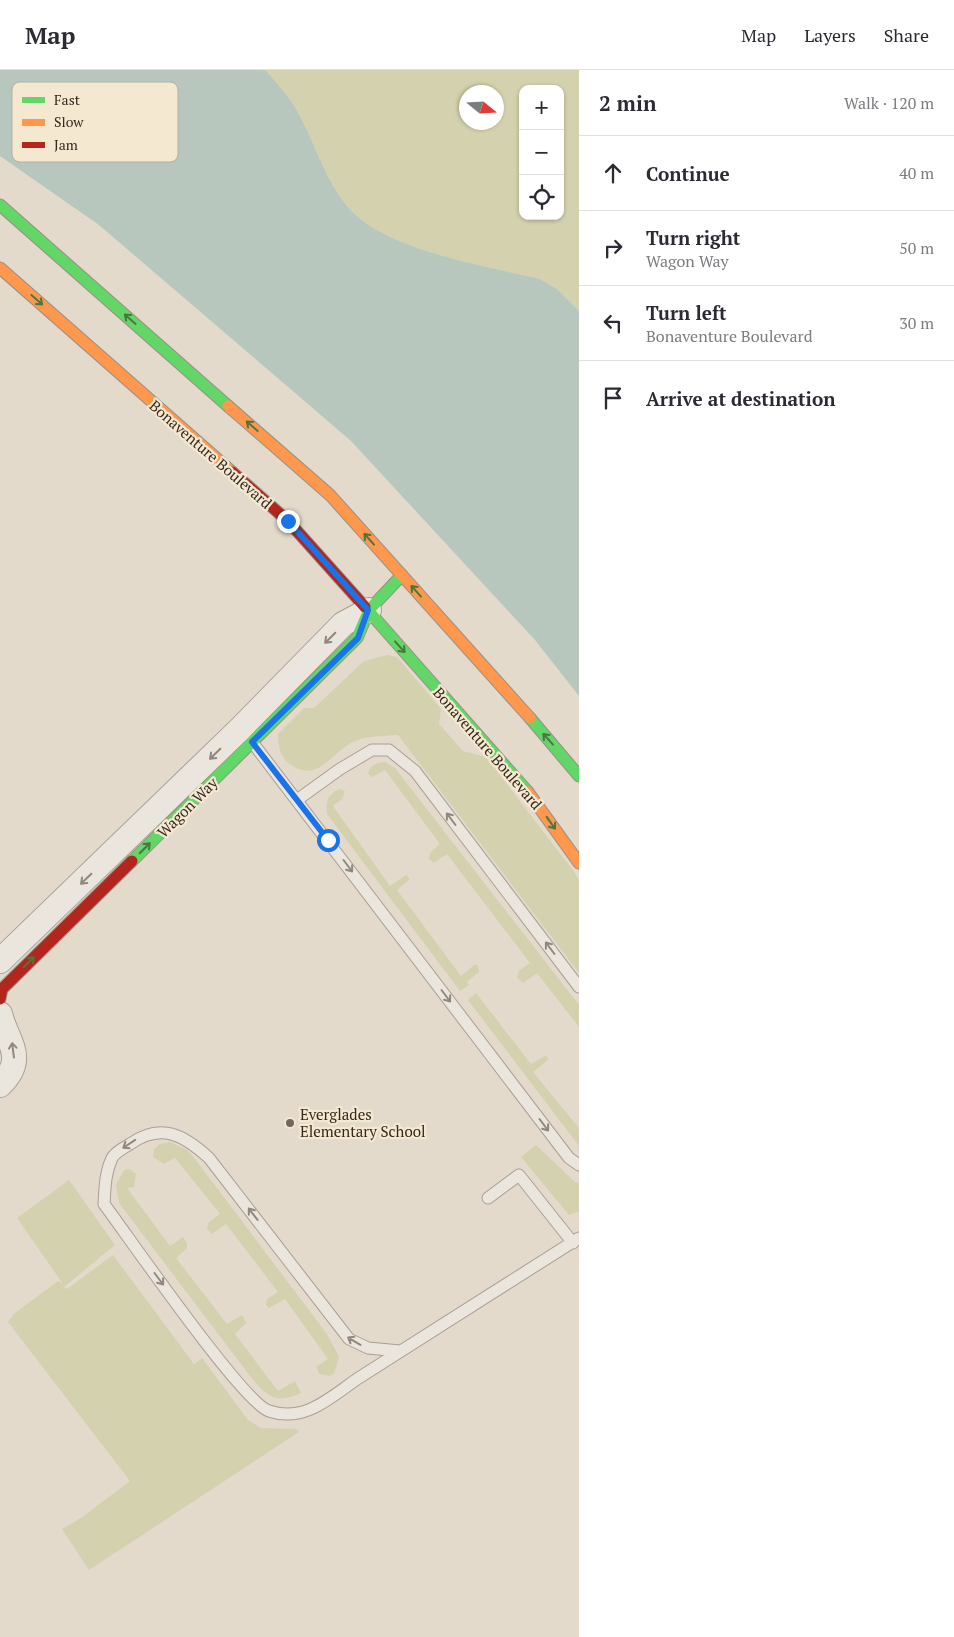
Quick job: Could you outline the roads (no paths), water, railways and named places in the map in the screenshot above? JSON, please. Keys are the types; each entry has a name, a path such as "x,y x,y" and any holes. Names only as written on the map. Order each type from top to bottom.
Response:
{"main road":[{"path":"0,205 330,495 568,761 579,776"},
{"name":"Bonaventure Boulevard","path":"0,268 288,521 526,787 579,863"},
{"name":"Wagon Way","path":"0,999 2,989 358,638 368,610 402,575"}],"street":[{"name":"Wagon Way","path":"0,961 240,729 343,624 368,610"},
{"path":"0,1014 10,1035 14,1063 7,1079 0,1085"}],"lane":[{"path":"252,742 563,1150 579,1165"},
{"path":"297,800 340,769 372,750 389,750 415,771 579,987"},
{"path":"400,1351 368,1348 349,1339 209,1158 190,1140 167,1132 142,1136 113,1156 106,1176 104,1204 248,1394 268,1411 302,1414 325,1402 400,1351 576,1241 519,1175 488,1198"}],"place":[{"name":"Everglades Elementary School","path":"290,1123"}]}
